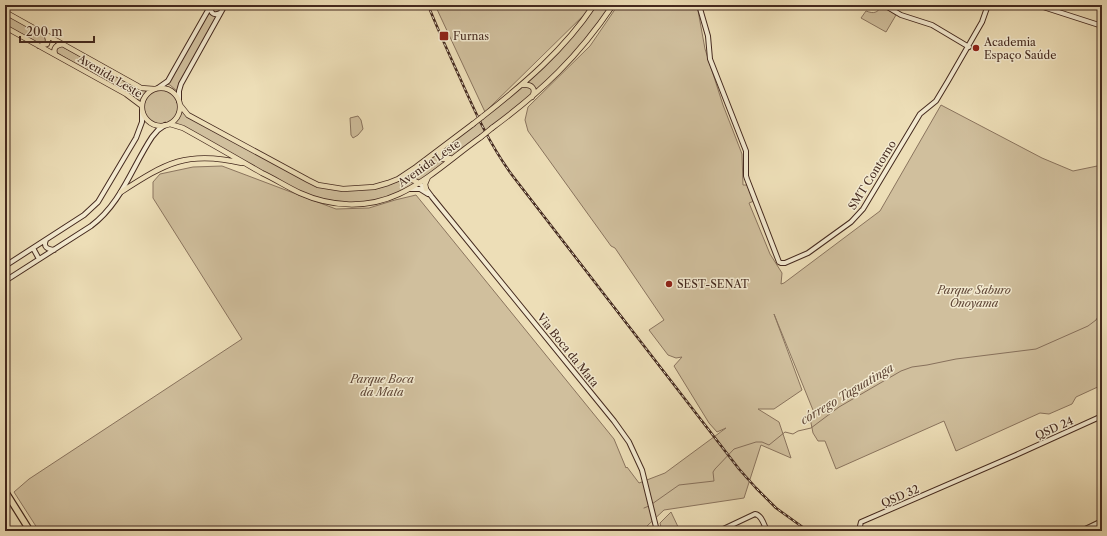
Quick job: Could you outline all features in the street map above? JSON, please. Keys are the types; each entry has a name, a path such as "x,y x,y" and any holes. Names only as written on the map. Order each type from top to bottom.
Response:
{"highway":[{"path":"5,491 28,530"}],"main road":[{"name":"Avenida Leste","path":"179,103 188,115 318,185 343,189 366,189 381,186 398,179 416,167 522,85 545,64 563,44 586,17 594,5"},
{"name":"Avenida Leste","path":"168,124 183,128 299,192 327,202 357,205 372,203 398,195 410,189 532,98 570,61 590,38 613,5"},
{"name":"Avenida Leste","path":"5,12 141,88 156,88"},
{"name":"Avenida Leste","path":"5,27 126,94 142,108"},
{"path":"39,46 46,44 48,40 47,36"},
{"path":"55,54 55,47 62,44"},
{"path":"522,85 530,85 533,87 534,90 532,98"},
{"path":"156,88 171,91 174,93 179,103 178,114 173,121 168,124 157,125 149,122 142,108 144,98 150,91 156,88"},
{"path":"441,148 441,156 445,159 457,154"},
{"path":"121,192 163,166 188,159 204,157 245,163"},
{"path":"426,189 426,181 428,176"},
{"path":"398,179 415,180 419,183"}],"street":[{"path":"211,5 210,9 212,14 217,15 221,13"},
{"path":"156,88 168,81 211,5"},
{"path":"179,103 179,91 181,84 225,5"},
{"name":"SMT Contorno","path":"699,5 708,36 710,59 746,151 746,176 779,262 782,263 808,253 851,222 860,213 873,194 920,114 936,101 969,47 982,22 988,5"},
{"path":"884,5 901,15 930,23 969,47"},
{"path":"1036,5 1102,26"},
{"path":"5,266 84,215 98,202 136,138 142,122 142,108"},
{"path":"5,281 96,222 110,209 152,136 168,124"},
{"name":"Via Boca da Mata","path":"419,183 426,189 614,421 629,442 642,470 657,531"},
{"name":"Via Boca da Mata","path":"410,189 423,190 432,197"},
{"path":"46,240 45,247 54,250"},
{"path":"33,248 40,259"},
{"name":"QSD 24","path":"946,486 1102,416"},
{"name":"QSD 32","path":"862,531 860,526 861,522 946,486"},
{"path":"719,531 756,514 761,518 767,531"},
{"path":"1081,531 1102,522"}],"green space":[{"path":"435,5 593,5 485,112"},
{"path":"596,5 612,5 579,49 532,97 428,177 382,201 343,205 299,192 184,127 170,125 178,119 182,109 298,176 331,189 374,187 398,178 485,113 569,41"},
{"path":"618,5 697,5 705,49 723,105 742,154 743,185 747,185 754,201 749,203 770,254 782,273 781,284 880,211 941,105 1042,158 1073,171 1102,165 1102,385 1076,397 1072,404 1049,414 1040,413 956,451 944,421 836,469 825,441 818,441 813,433 810,418 815,415 774,314 802,390 774,409 758,409 779,422 791,458 761,445 744,498 664,510 647,526 649,531 39,531 14,492 29,479 242,339 153,198 153,182 160,174 193,167 222,166 336,209 369,208 416,195 614,439 626,468 627,467 639,483 665,473 726,428 717,432 709,423 674,366 682,357 676,358 668,355 649,330 664,320 615,248 611,246 528,131 525,120 528,107 590,46"},
{"path":"882,6 896,15 886,32 861,18 866,11 875,12"},
{"path":"209,10 218,16 179,83 177,91 170,85 166,84 175,73"},
{"path":"5,13 46,38 46,41 42,45 5,25"},
{"path":"61,46 136,88 146,91 140,103 131,95 130,96 56,52 56,47"},
{"path":"161,90 167,91 173,95 177,101 177,113 173,119 167,123 161,124 155,123 149,119 145,113 144,107 145,101 149,95 155,91"},
{"path":"358,116 361,120 363,129 353,138 351,135 350,118"},
{"path":"671,512 680,531 662,531 660,523"}],"waterway":[{"name":"córrego Taguatinga","path":"652,504 679,485 714,481 713,472 734,449 756,442 762,442 769,445 785,432 793,434 798,431 811,428 839,407 901,371 912,367 956,359 1036,349 1088,326 1096,320 1102,310"},
{"name":"córrego Taguatinga","path":"644,508 649,506"}],"railway":[{"path":"428,5 477,116 504,164 739,469 776,508 808,531"}],"place":[{"name":"Furnas","path":"444,36"},
{"name":"Academia Espaço Saúde","path":"976,48"},
{"name":"SEST-SENAT","path":"669,284"}],"park label":[{"name":"Parque Saburo Onoyama","path":"974,296"},
{"name":"Parque Boca da Mata","path":"382,385"}]}
